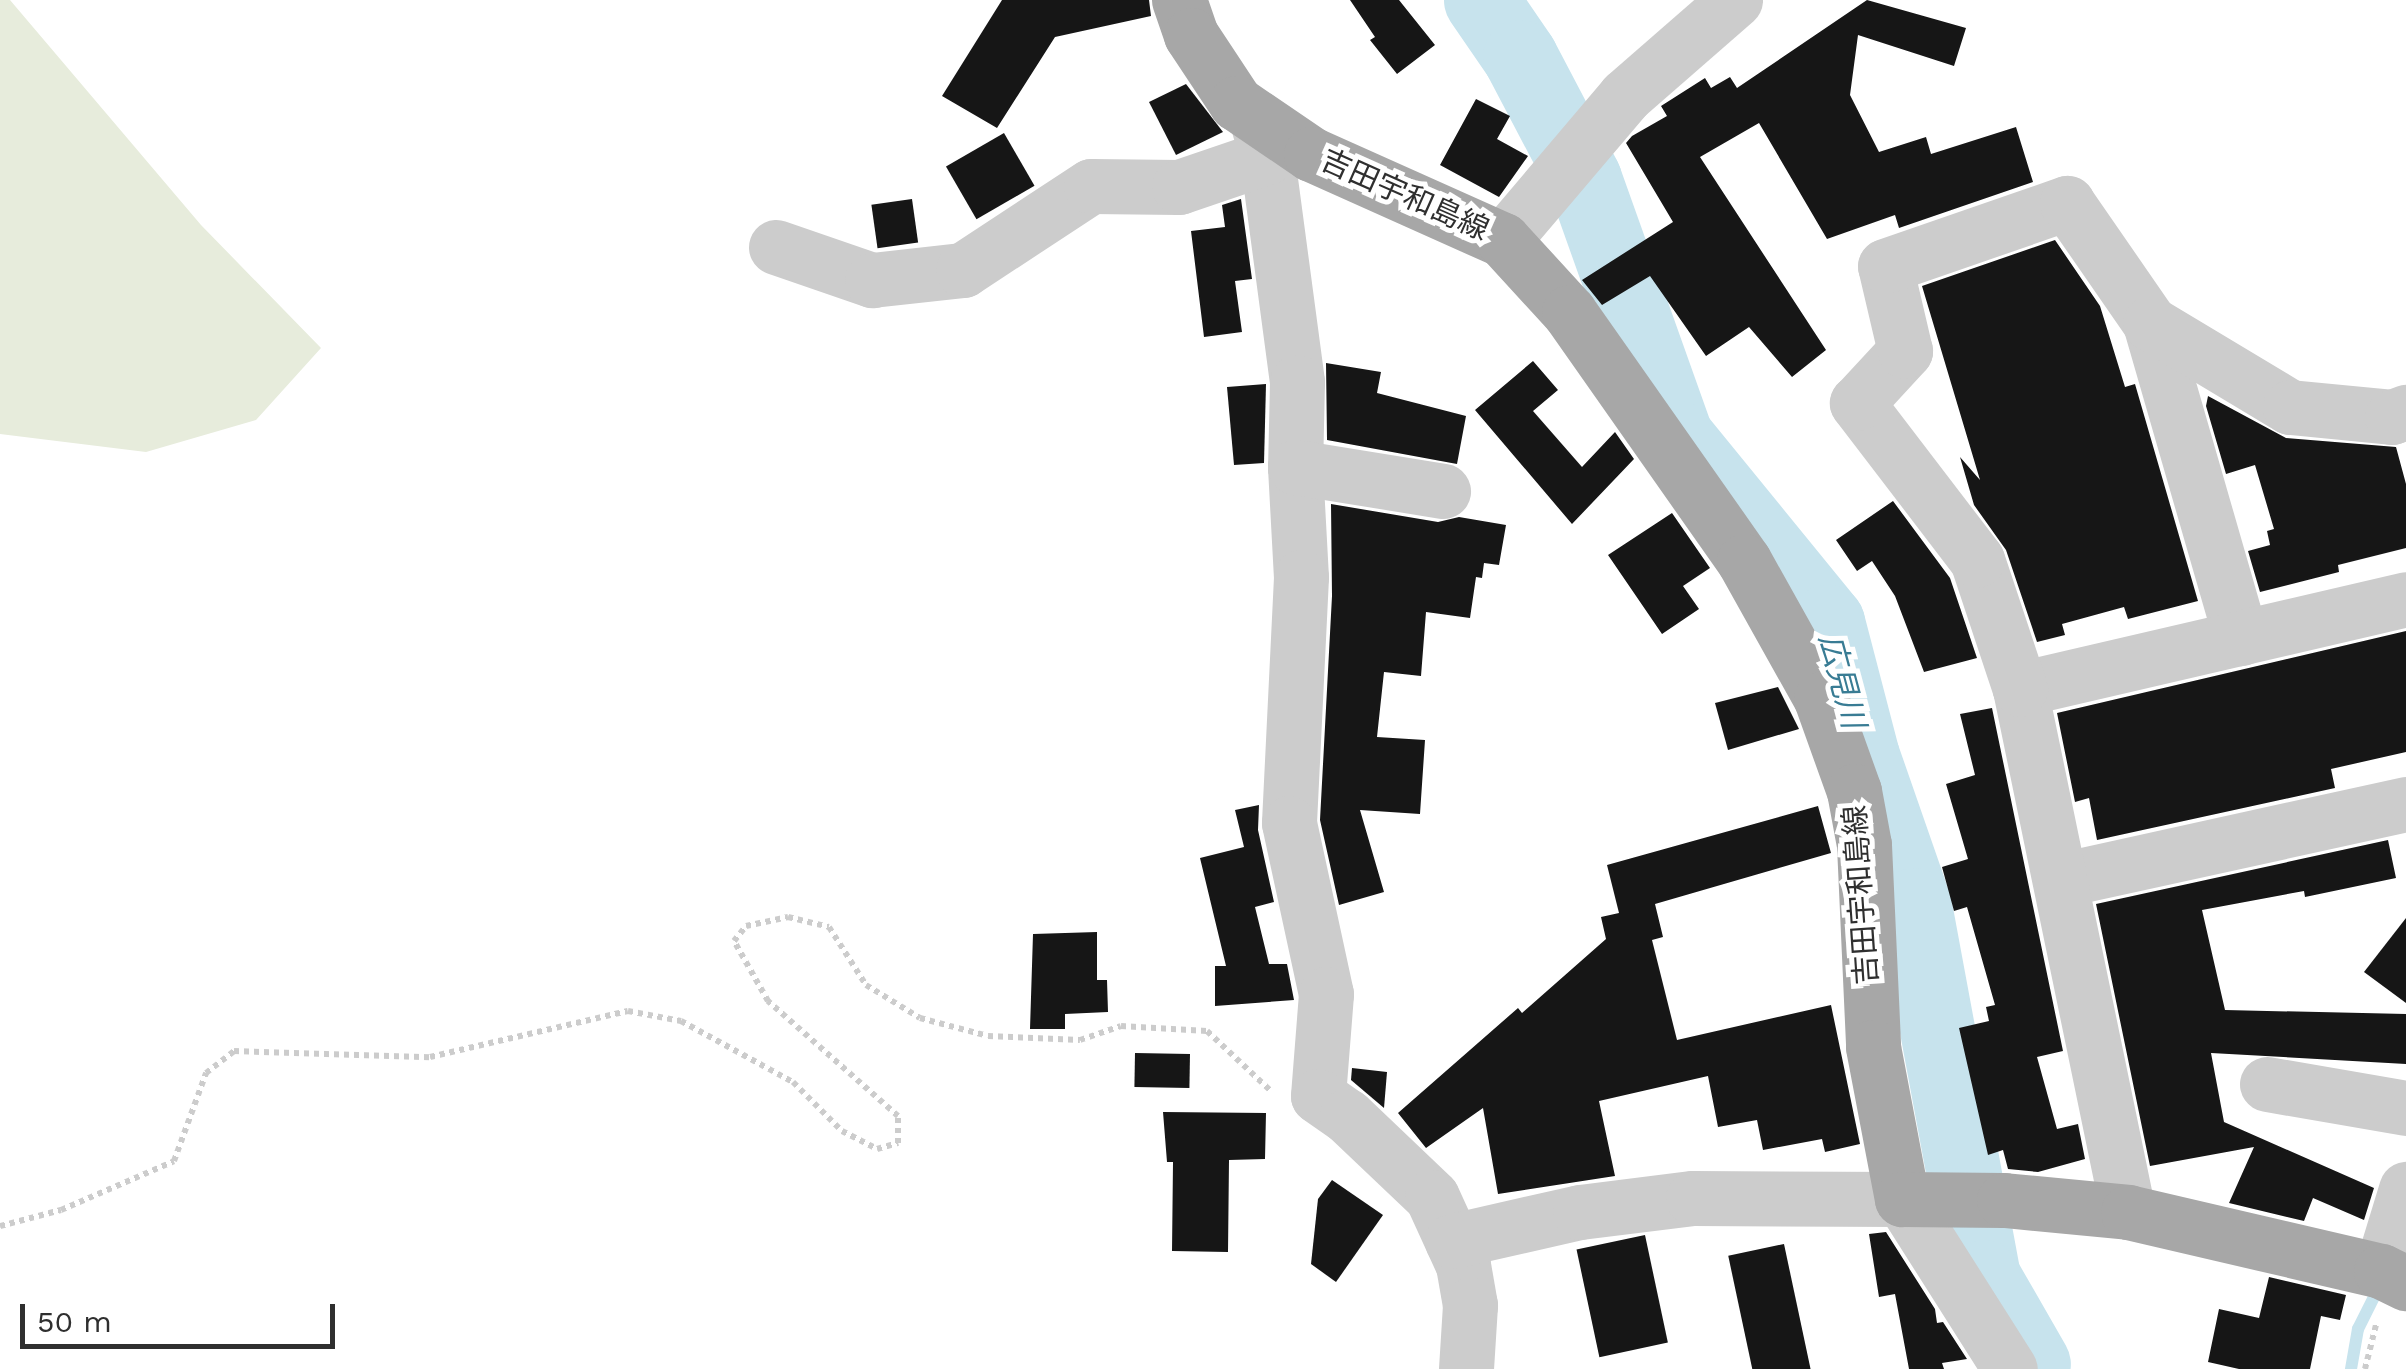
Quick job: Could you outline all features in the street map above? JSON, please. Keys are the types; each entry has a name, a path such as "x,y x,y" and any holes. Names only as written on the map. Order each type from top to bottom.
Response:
{"main road":[{"name":"吉田宇和島線","path":"1179,0 1191,35 1262,137 1311,154 1503,240 1569,312 1744,561 1821,700 1854,791 1864,845 1873,1047 1921,1200"},
{"path":"1921,1200 2004,1200 2128,1212 2393,1277"}],"street":[{"path":"1503,240 1625,96 1736,0"},
{"path":"776,247 872,280 963,270 1091,186 1179,186 1262,137 1297,382 1295,467 1301,577 1289,823 1320,948 1326,994 1318,1096 1347,1116 1432,1198 1463,1265 1470,1305 1466,1369"},
{"path":"2128,1212 2020,690 1978,560 1857,403 1905,351 1885,266 2067,203 2150,323 2241,638"},
{"path":"2150,323 2290,406 2401,429"},
{"path":"1295,467 1444,491"},
{"path":"2020,690 2406,600"},
{"path":"2060,880 2406,804"},
{"path":"2267,1084 2406,1108"},
{"path":"2393,1277 2406,1190"},
{"path":"1452,1242 1580,1212 1693,1198 1921,1200 2010,1369"}],"path":[{"path":"0,1226 61,1210 174,1161 206,1073 234,1051 430,1057 628,1011 681,1021 793,1082 842,1131 877,1149 898,1143 898,1116 768,1002 734,941 746,926 788,918 829,928 866,985 920,1018 988,1036 1080,1040 1121,1026 1207,1032 1274,1094 1318,1096"}],"green space":[{"path":"0,0 10,0 201,225 321,348 256,420 146,452 0,434"}],"building":[{"path":"1002,0 1149,0 1151,16 1055,37 997,128 942,96"},
{"path":"1350,0 1399,0 1435,45 1397,74 1370,40 1375,37"},
{"path":"1867,0 1966,28 1954,66 1858,35 1850,95 1879,152 1926,137 1931,154 2016,127 2033,182 1899,228 1895,215 1827,239 1759,123 1700,157 1826,350 1792,377 1749,327 1706,356 1650,276 1602,305 1582,280 1673,222 1626,143 1632,136 1667,116 1661,106 1705,78 1711,88 1730,77 1737,88"},
{"path":"1186,84 1223,132 1176,155 1149,102"},
{"path":"1476,99 1510,116 1497,139 1528,156 1499,197 1440,165"},
{"path":"1004,133 1034,186 976,219 946,166"},
{"path":"912,199 918,243 878,248 871,205"},
{"path":"1241,199 1252,279 1235,281 1242,332 1204,337 1191,231 1225,227 1222,205"},
{"path":"2055,240 2100,306 2125,387 2135,384 2198,601 2128,619 2124,607 2062,624 2065,635 2037,642 2006,550 1974,505 1960,457 1980,480 1922,286"},
{"path":"1533,361 1558,390 1533,411 1582,467 1615,432 1634,459 1572,524 1475,410"},
{"path":"1326,363 1381,372 1377,393 1466,416 1457,464 1327,440"},
{"path":"1266,384 1264,463 1234,465 1227,387"},
{"path":"2208,396 2286,438 2396,447 2406,484 2406,548 2338,565 2339,572 2260,592 2248,551 2270,545 2267,531 2274,529 2255,465 2226,474 2206,406"},
{"path":"1893,501 1950,578 1977,658 1924,672 1895,596 1872,561 1857,571 1836,540"},
{"path":"1331,504 1438,522 1459,517 1506,525 1499,565 1484,563 1482,578 1476,577 1470,618 1426,612 1421,676 1384,672 1377,737 1425,740 1420,814 1360,810 1384,892 1339,905 1320,820 1332,596"},
{"path":"1672,513 1710,568 1683,586 1699,609 1662,634 1608,555"},
{"path":"2406,631 2406,752 2331,769 2335,788 2097,840 2089,798 2075,802 2057,713"},
{"path":"1778,687 1799,729 1728,750 1715,703"},
{"path":"1992,708 2063,1051 2037,1057 2057,1129 2078,1124 2085,1159 2038,1172 2008,1169 2003,1150 1988,1155 1959,1028 1989,1021 1986,1007 1995,1005 1967,907 1954,911 1942,867 1968,859 1946,784 1975,775 1960,714"},
{"path":"1259,805 1258,830 1274,902 1255,907 1269,964 1287,964 1294,1000 1215,1006 1215,966 1226,966 1200,858 1244,847 1235,810"},
{"path":"1818,806 1831,853 1655,904 1663,937 1652,940 1677,1040 1831,1005 1860,1144 1825,1152 1822,1139 1763,1150 1757,1120 1718,1127 1708,1076 1599,1101 1615,1176 1498,1194 1483,1108 1426,1148 1398,1113 1518,1008 1522,1013 1606,939 1601,917 1619,913 1607,865"},
{"path":"2388,840 2396,878 2305,897 2304,891 2202,910 2225,1010 2406,1014 2406,1064 2211,1053 2224,1122 2374,1188 2364,1220 2313,1198 2304,1221 2229,1203 2254,1147 2150,1166 2096,904"},
{"path":"2406,918 2406,1003 2364,972"},
{"path":"1097,932 1097,980 1107,980 1108,1012 1065,1014 1065,1029 1030,1029 1033,934"},
{"path":"1135,1053 1190,1054 1189,1088 1134,1087"},
{"path":"1352,1068 1387,1072 1384,1108 1351,1080"},
{"path":"1163,1112 1266,1113 1265,1159 1229,1160 1228,1252 1172,1251 1173,1162 1167,1162"},
{"path":"1332,1180 1383,1215 1336,1282 1311,1264 1318,1199"},
{"path":"1886,1232 1935,1309 1937,1323 1943,1322 1967,1359 1942,1363 1944,1369 1909,1369 1895,1294 1879,1297 1869,1234"},
{"path":"1645,1235 1668,1343 1599,1357 1577,1250"},
{"path":"1784,1244 1811,1369 1752,1369 1728,1256"},
{"path":"2269,1277 2346,1295 2340,1320 2321,1316 2310,1369 2239,1369 2208,1362 2219,1309 2259,1318"}],"waterway":[{"name":"広見川","path":"1481,0 1520,57 1584,179 1676,437 1827,622 1862,756 1914,905 1983,1277 2033,1364"},
{"path":"2351,1369 2358,1329 2381,1283"}]}
